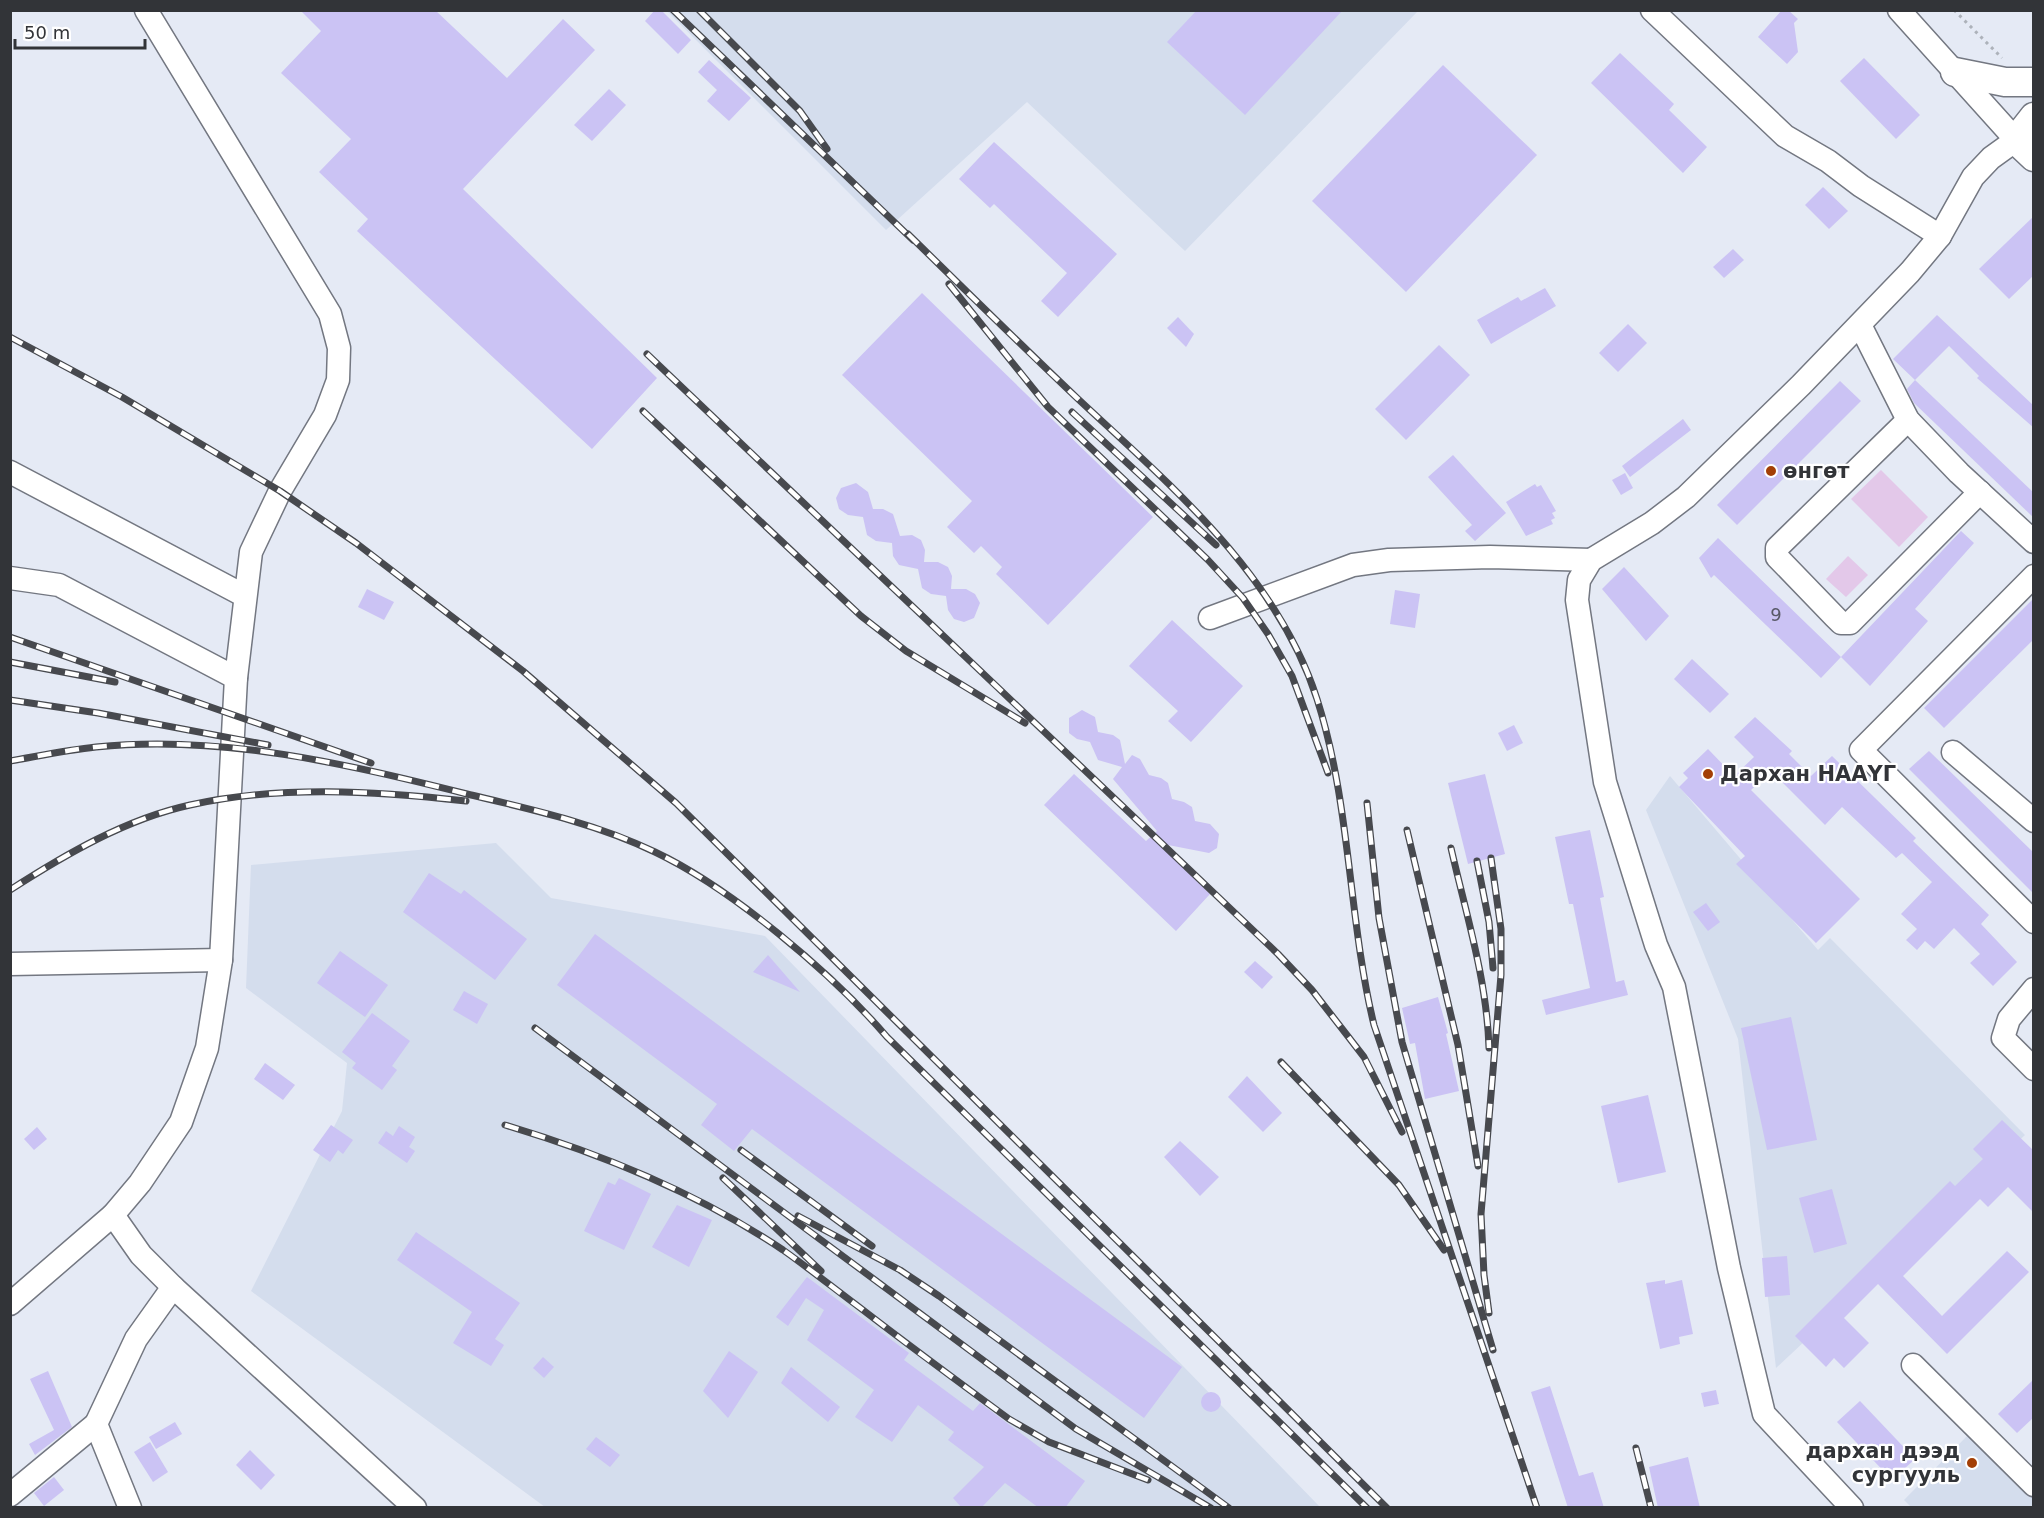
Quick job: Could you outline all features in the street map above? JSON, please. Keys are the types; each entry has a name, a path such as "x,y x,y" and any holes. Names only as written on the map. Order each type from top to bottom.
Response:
{"main road":[{"path":"1955,72 2006,82 2034,82"},
{"path":"2028,143 2034,117"}],"street":[{"path":"10,1304 113,1215 140,1183 181,1122 207,1048 221,960 236,678 251,552 280,491 328,406 338,380 339,348 330,314 147,10"},
{"path":"1652,10 1785,136 1828,161 1940,236"},
{"path":"1851,1508 1764,1414 1757,1391 1729,1268 1674,987 1656,945 1605,782 1576,600 1579,580 1591,560 1652,523 1686,497 1860,325 1940,236 1973,177 1991,158 2028,143 1955,72 1899,10"},
{"path":"1860,325 1908,420 2034,542"},
{"path":"1908,420 1777,548 1777,556 1835,617 1841,623 1850,623 1980,492"},
{"path":"10,472 245,596"},
{"path":"1210,618 1353,565 1389,560 1490,557 1591,560"},
{"path":"2034,576 1861,750 2034,922"},
{"path":"10,578 59,585 236,678"},
{"path":"1953,752 2034,821"},
{"path":"10,964 221,960"},
{"path":"2034,989 2009,1019 2003,1038 2034,1070"},
{"path":"113,1215 141,1255 173,1287 415,1508"},
{"path":"10,1495 96,1424 136,1339 173,1287"},
{"path":"1913,1365 2034,1485"},
{"path":"96,1424 130,1508"}],"path":[{"path":"1954,10 2003,59"}],"shaded area":[{"path":"667,11 1418,11 1185,251 1027,102 886,230"},
{"path":"1881,470 1928,517 1899,547 1851,499"},
{"path":"1848,556 1868,575 1846,597 1826,579"},
{"path":"1670,776 1818,950 1830,938 2025,1135 1776,1368 1738,1039 1646,810"},
{"path":"496,843 551,898 765,936 1320,1507 545,1507 251,1291 342,1111 347,1063 246,988 251,865"},
{"name":"дархан дээд сургууль","path":"1971,1432 2033,1493 2033,1507 1911,1507 1904,1500"}],"building":[{"path":"300,10 435,10 507,78 563,19 595,50 463,189 657,378 592,449 357,231 368,219 319,172 351,139 281,73 321,31"},
{"path":"655,10 661,10 691,40 678,54 645,21"},
{"path":"1197,10 1343,10 1245,115 1167,42"},
{"path":"1782,10 1788,10 1798,19 1794,23 1798,52 1787,64 1758,37"},
{"path":"1620,53 1674,104 1669,110 1707,147 1683,173 1591,83"},
{"path":"1864,58 1920,115 1896,139 1840,81"},
{"path":"709,60 751,98 729,121 707,101 717,90 698,72"},
{"path":"1443,65 1537,155 1406,292 1312,201"},
{"path":"609,89 626,105 592,141 574,125"},
{"path":"994,142 1117,254 1058,317 1041,301 1067,273 994,204 990,208 959,179"},
{"path":"1823,187 1848,211 1829,229 1805,205"},
{"path":"2034,216 2034,275 2009,299 1979,269"},
{"path":"1733,249 1744,260 1724,278 1713,267"},
{"path":"1545,288 1556,306 1491,344 1477,320 1518,297 1521,301"},
{"path":"922,293 1153,517 1048,625 996,574 1002,567 981,546 974,553 947,527 972,501 842,375"},
{"path":"1937,315 2034,406 2034,428 1977,378 1979,376 1949,346 1915,380 1893,359"},
{"path":"1178,317 1194,334 1186,347 1167,328"},
{"path":"1628,324 1647,343 1618,372 1599,353"},
{"path":"1439,345 1470,375 1406,440 1375,409"},
{"path":"1915,380 2034,493 2034,518 1914,403 1907,389"},
{"name":"өнгөт","path":"1840,381 1861,401 1737,525 1717,505"},
{"path":"1683,419 1691,430 1630,477 1622,466"},
{"path":"1453,455 1506,513 1475,541 1465,531 1472,525 1428,477"},
{"path":"1625,473 1633,488 1621,495 1612,480"},
{"path":"856,483 868,492 873,509 883,509 893,514 900,536 912,535 921,540 925,550 924,562 938,562 948,567 952,576 951,589 966,589 975,594 980,603 974,618 964,622 954,619 948,610 946,596 931,594 922,588 918,569 899,565 893,556 892,543 876,541 867,535 863,517 848,515 839,509 836,498 841,488"},
{"path":"1535,484 1537,487 1541,485 1556,511 1552,513 1555,518 1551,520 1553,524 1526,536 1506,502"},
{"path":"1961,531 1974,543 1915,609 1928,621 1870,686 1841,657"},
{"path":"1718,538 1841,657 1821,678 1714,575 1711,578 1699,558"},
{"path":"1624,567 1669,616 1646,641 1602,589"},
{"path":"367,589 394,602 384,620 358,607"},
{"path":"1395,590 1420,594 1415,628 1390,624"},
{"path":"2034,598 2034,639 1944,728 1924,708"},
{"path":"1172,620 1243,686 1191,742 1168,721 1178,711 1129,666"},
{"path":"1692,659 1729,694 1710,713 1674,679"},
{"path":"1082,710 1095,717 1098,732 1113,735 1120,740 1125,764 1132,755 1140,759 1149,775 1161,778 1168,783 1172,799 1192,807 1195,821 1210,824 1219,834 1217,848 1209,853 1158,843 1210,894 1176,931 1044,805 1074,774 1146,841 1157,831 1113,779 1122,767 1098,760 1090,742 1077,739 1069,733 1069,718"},
{"path":"1755,717 1792,751 1789,754 1811,776 1832,756 1916,838 1913,841 1989,915 1981,924 2017,962 1993,986 1970,963 1980,954 1954,928 1934,949 1925,941 1917,950 1906,940 1917,929 1901,914 1932,882 1902,853 1896,858 1842,807 1825,825 1771,771 1751,790 1860,899 1816,943 1736,864 1745,856 1679,787 1688,778 1683,773 1708,749 1734,776 1754,757 1734,737"},
{"path":"1514,725 1523,743 1507,751 1498,733"},
{"path":"1929,751 2034,853 2034,894 1909,769"},
{"path":"1485,774 1505,854 1468,864 1448,783"},
{"path":"1590,830 1604,897 1600,898 1616,982 1624,980 1628,995 1546,1015 1542,1000 1590,988 1573,904 1569,904 1555,837"},
{"path":"429,873 461,894 464,890 527,939 495,980 403,912"},
{"path":"1706,903 1720,922 1708,931 1693,912"},
{"path":"595,934 1182,1367 1144,1418 752,1129 734,1151 701,1125 717,1104 557,985"},
{"path":"340,951 388,985 365,1017 317,983"},
{"path":"768,955 800,992 753,972"},
{"path":"1255,961 1273,977 1262,989 1244,972"},
{"path":"464,991 488,1004 477,1024 453,1010"},
{"path":"1438,997 1448,1033 1446,1034 1459,1091 1425,1099 1415,1043 1410,1044 1402,1008"},
{"path":"372,1013 410,1041 392,1066 397,1070 382,1090 352,1068 356,1063 342,1052"},
{"path":"1791,1017 1817,1140 1767,1150 1741,1028"},
{"path":"265,1063 295,1085 283,1100 254,1079"},
{"path":"1247,1076 1282,1113 1263,1132 1228,1097"},
{"path":"1648,1095 1666,1172 1618,1183 1601,1106"},
{"path":"2002,1120 2034,1151 2034,1213 2008,1187 1988,1207 1980,1199 1903,1276 1942,1316 2007,1251 2029,1272 1947,1354 1878,1284 1844,1318 1869,1343 1844,1368 1834,1358 1826,1367 1795,1336 1950,1181 1955,1186 1983,1159 1973,1149"},
{"path":"331,1125 353,1140 343,1154 338,1150 330,1162 313,1150"},
{"path":"399,1126 415,1137 409,1147 415,1151 407,1163 378,1143 386,1131 393,1136"},
{"path":"37,1127 47,1139 34,1150 24,1139"},
{"path":"1180,1141 1219,1177 1200,1196 1164,1157"},
{"path":"619,1178 651,1194 624,1250 584,1231 608,1182 615,1185"},
{"path":"1832,1189 1847,1244 1814,1253 1799,1198"},
{"path":"677,1205 712,1220 689,1267 652,1247"},
{"path":"416,1232 520,1303 495,1339 504,1345 491,1366 453,1343 472,1312 397,1260"},
{"path":"1787,1256 1790,1295 1765,1297 1762,1258"},
{"path":"807,1277 909,1353 904,1360 973,1411 980,1403 1085,1481 1065,1508 1039,1508 1005,1483 981,1508 962,1508 953,1498 984,1467 948,1440 954,1432 918,1405 892,1442 855,1417 874,1390 807,1340 824,1310 806,1298 788,1326 776,1317"},
{"path":"1665,1280 1665,1284 1682,1280 1693,1334 1679,1337 1680,1344 1660,1349 1646,1283"},
{"path":"729,1351 758,1372 728,1418 703,1391"},
{"path":"543,1357 554,1367 544,1378 533,1368"},
{"path":"791,1367 840,1407 828,1422 781,1383"},
{"path":"48,1371 72,1427 35,1455 29,1444 54,1430 30,1379"},
{"path":"2034,1379 2034,1417 2017,1433 1998,1414"},
{"path":"1550,1386 1579,1476 1593,1472 1604,1508 1568,1508 1531,1392"},
{"path":"1716,1390 1719,1404 1704,1407 1701,1393"},
{"path":"1207,1392 1215,1392 1221,1398 1221,1406 1215,1412 1207,1412 1201,1406 1201,1398"},
{"path":"1860,1401 1915,1459 1892,1480 1837,1422"},
{"path":"175,1422 182,1434 156,1449 149,1437"},
{"path":"596,1437 620,1455 610,1467 586,1449"},
{"path":"150,1442 168,1472 153,1482 134,1452"},
{"path":"250,1450 275,1475 261,1490 236,1465"},
{"path":"1688,1457 1700,1508 1658,1508 1649,1467"},
{"path":"54,1477 64,1490 44,1506 34,1493"}],"railway":[{"path":"673,10 913,240"},
{"path":"699,10 800,111 827,149"},
{"path":"908,234 1183,498 1248,572 1276,611 1299,654 1317,699 1337,780 1365,985 1374,1025 1537,1508"},
{"path":"949,284 1048,407 1208,560 1243,598 1268,634 1292,676 1328,773"},
{"path":"10,337 122,397 280,491 356,543 523,671 676,803 1387,1508"},
{"path":"647,354 1278,954 1312,990 1364,1057 1402,1132"},
{"path":"643,411 861,616 906,651 1025,723"},
{"path":"1072,412 1216,545"},
{"path":"10,637 371,763"},
{"path":"10,662 115,682"},
{"path":"10,700 98,713 268,745"},
{"path":"10,761 85,748 143,744 237,748 283,754 376,772 562,818 632,842 685,868 747,909 838,986 887,1037 1367,1508"},
{"path":"10,890 97,839 143,819 190,805 293,792 363,793 466,801"},
{"path":"1367,803 1379,918 1402,1042 1493,1350"},
{"path":"1407,830 1458,1045 1478,1166"},
{"path":"1451,848 1480,972 1489,1048"},
{"path":"1489,1313 1484,1275 1481,1214 1501,975 1501,929 1491,858"},
{"path":"1477,861 1489,922 1493,968"},
{"path":"535,1028 1076,1429 1211,1508"},
{"path":"1281,1062 1399,1185 1444,1250"},
{"path":"505,1125 613,1162 717,1210 783,1250 1009,1419 1049,1442 1148,1480"},
{"path":"741,1150 872,1246"},
{"path":"723,1178 821,1271"},
{"path":"798,1216 900,1270 939,1296 1229,1508"},
{"path":"1636,1448 1651,1508"}],"place":[{"name":"өнгөт","path":"1771,471"},
{"name":"Дархан НААҮГ","path":"1708,774"},
{"name":"дархан дээд сургууль","path":"1972,1463"}]}
